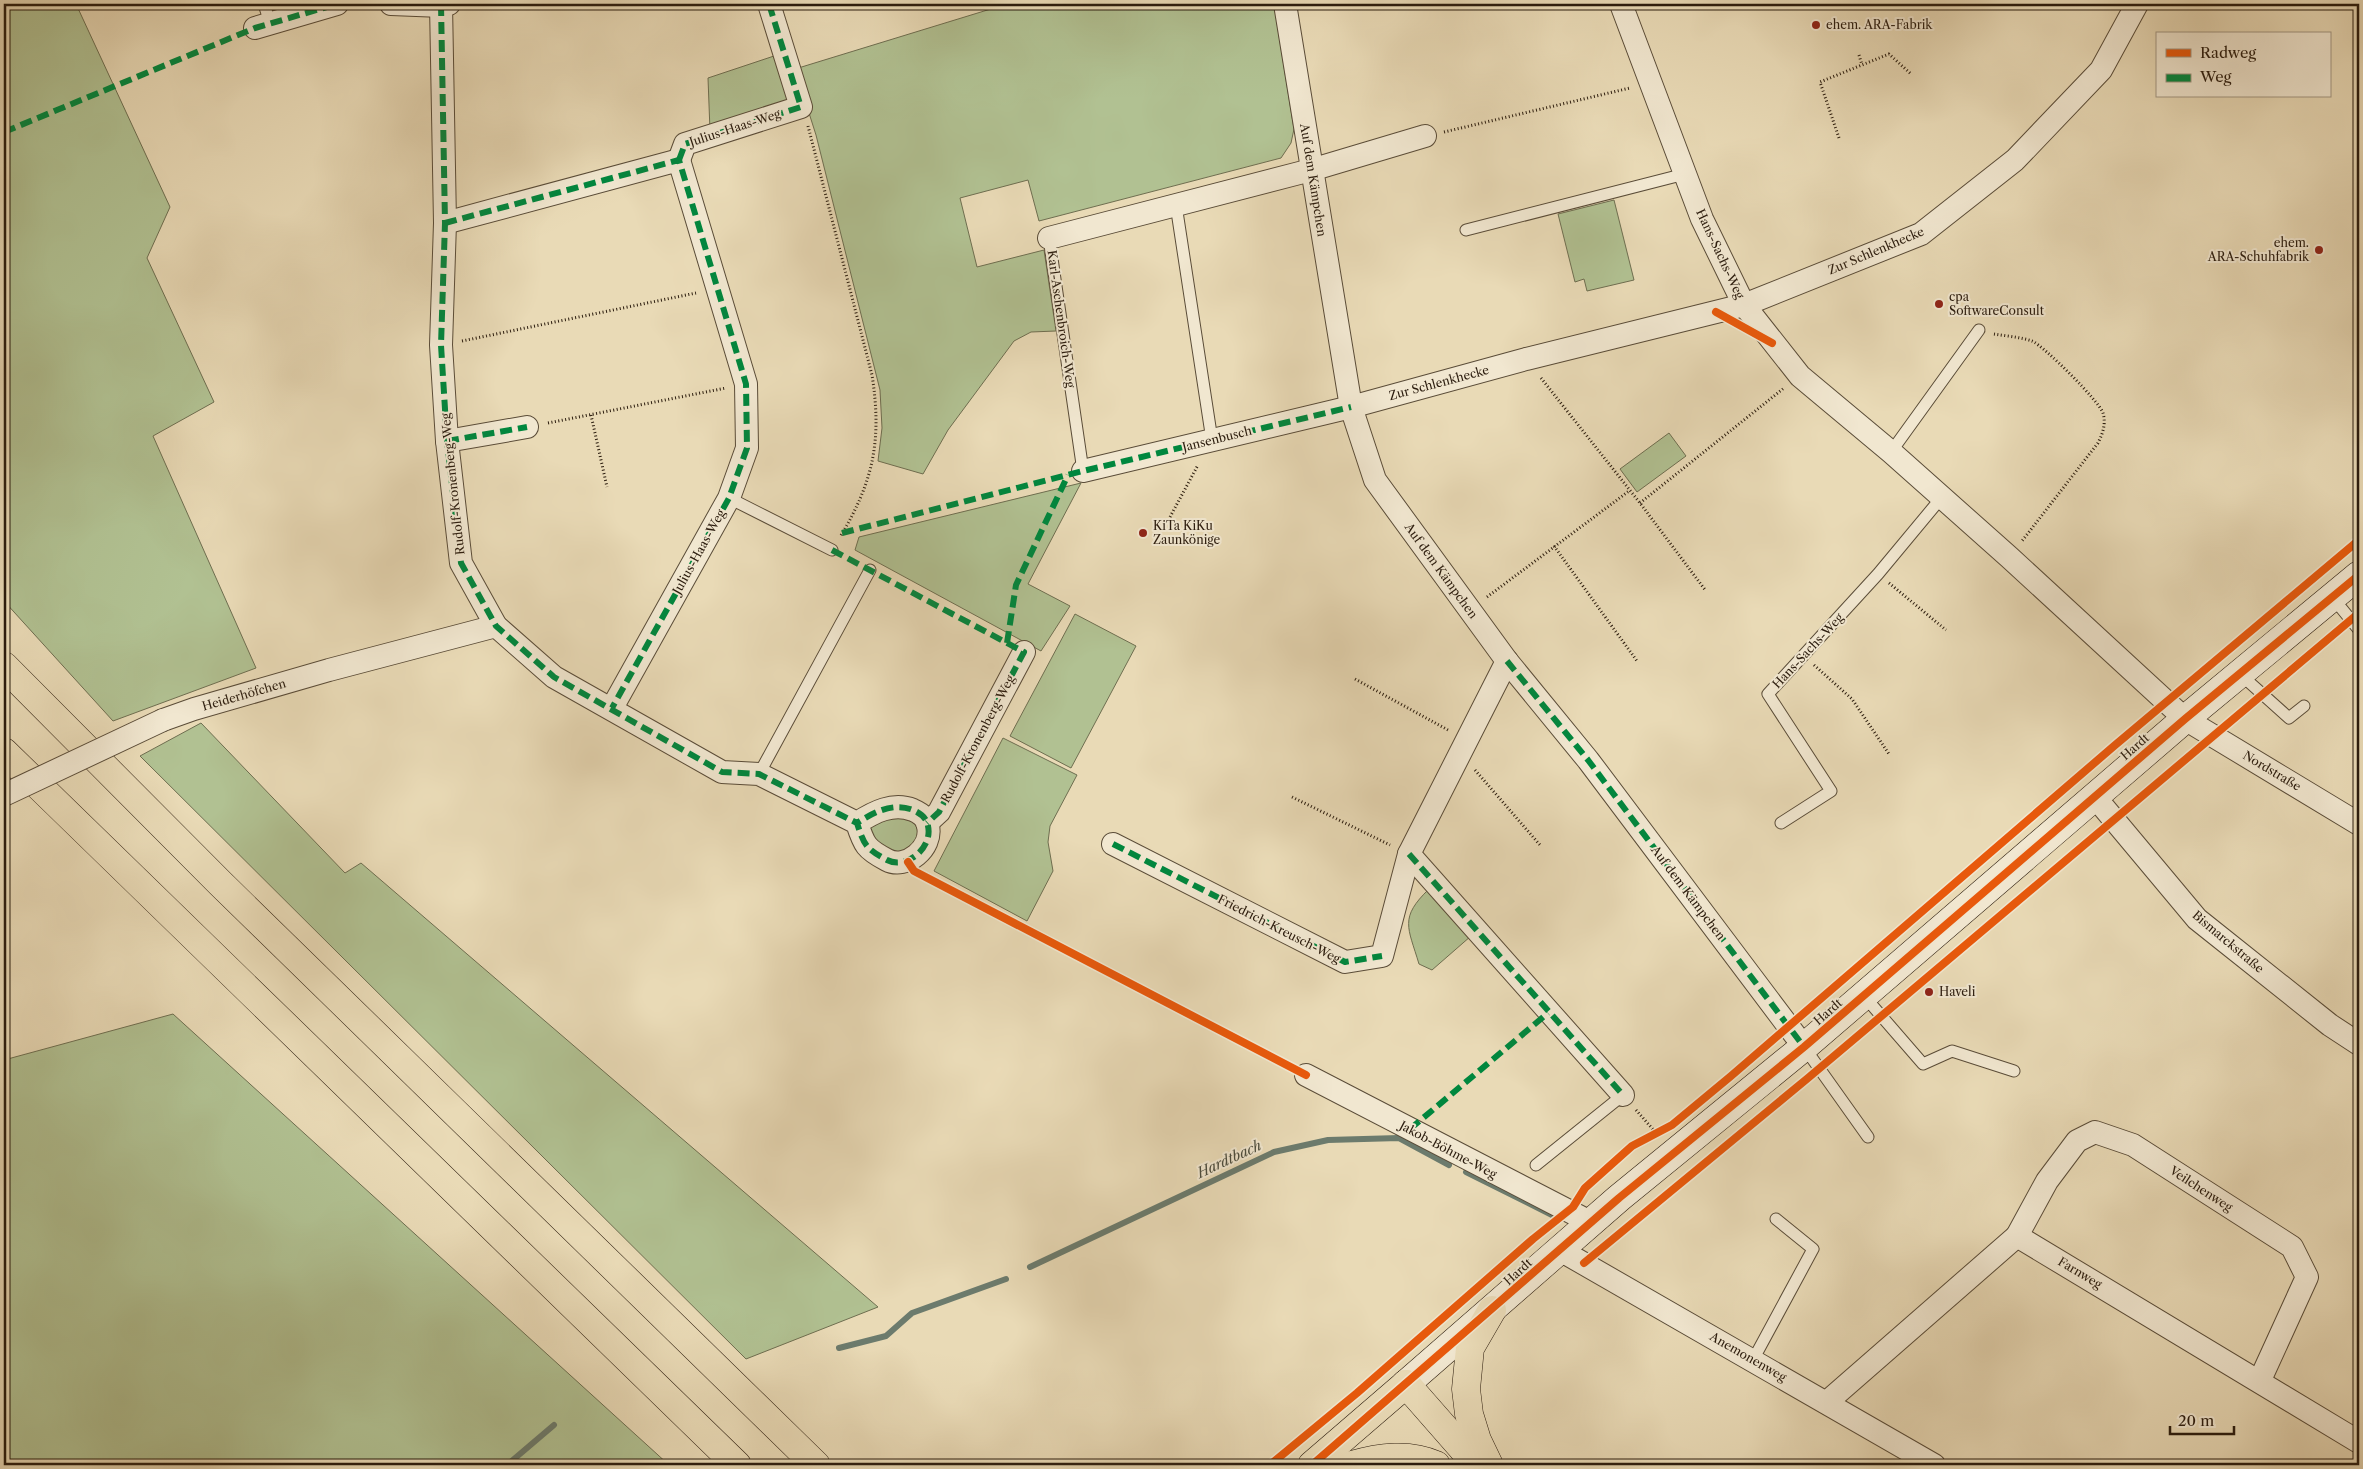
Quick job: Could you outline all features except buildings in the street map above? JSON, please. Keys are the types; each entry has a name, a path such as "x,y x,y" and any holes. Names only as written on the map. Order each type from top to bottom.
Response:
{"main road":[{"name":"Hardt","path":"1312,1465 1674,1152 1804,1048 2185,719 2359,575"},
{"path":"4,666 220,883 816,1465"},
{"path":"4,752 737,1465"},
{"path":"1489,1465 1477,1440 1468,1414 1466,1389 1470,1348 1492,1310"},
{"path":"1399,1390 1453,1465"},
{"path":"1399,1390 1477,1465"},
{"path":"1352,1465 1381,1458 1420,1458 1436,1465"}],"street":[{"path":"263,18 337,4"},
{"name":"Rudolf-Kronenberg-Weg","path":"391,4 444,4 445,223 441,345 447,441 461,564 496,626 554,677 612,708 722,772 759,774 857,823"},
{"path":"769,4 801,107"},
{"name":"Hans-Sachs-Weg","path":"1621,4 1702,219 1744,305 1772,343 1800,376 1892,452 2185,719"},
{"name":"Zur Schlenkhecke","path":"1351,407 1526,359 1744,305 1922,234 2015,160 2101,70 2137,4"},
{"name":"Auf dem Kämpchen","path":"1288,5 1311,170 1351,407 1375,480 1507,660 1588,760 1804,1048"},
{"name":"Julius-Haas-Weg","path":"612,708 729,498 746,448 746,384 679,160 685,144 801,107"},
{"name":"Karl-Aschenbroich-Weg","path":"1049,238 1311,170 1425,136"},
{"name":"Julius-Haas-Weg","path":"445,223 679,160"},
{"name":"Jansenbusch","path":"1083,471 1351,407"},
{"path":"447,441 527,427"},
{"name":"Heiderhöfchen","path":"4,795 163,720 194,709 329,670 496,626"},
{"name":"Rudolf-Kronenberg-Weg","path":"927,823 939,812 1024,652"},
{"name":"Friedrich-Kreusch-Weg","path":"1113,844 1345,962 1382,956 1409,854 1507,660"},
{"name":"Nordstraße","path":"2185,719 2359,824"},
{"name":"Bismarckstraße","path":"2095,797 2197,919 2330,1026 2359,1044"},
{"path":"904,806 921,814 927,823 928,838 919,853 908,862 891,862 870,851 864,844 857,823 885,809 904,806"},
{"path":"1409,854 1623,1096"},
{"name":"Jakob-Böhme-Weg","path":"1306,1075 1592,1223"},
{"name":"Veilchenweg","path":"2017,1236 2047,1181 2077,1141 2095,1132 2133,1145 2292,1247 2307,1278 2260,1380"},
{"path":"1827,1402 2017,1236"},
{"name":"Farnweg","path":"2017,1236 2260,1380 2359,1442"},
{"name":"Anemonenweg","path":"1560,1250 1934,1465"}],"lane":[{"path":"1466,230 1685,174"},
{"path":"1176,205 1212,440"},
{"name":"Karl-Aschenbroich-Weg","path":"1049,238 1083,471"},
{"path":"1892,452 1979,330"},
{"name":"Hans-Sachs-Weg","path":"1781,823 1831,792 1768,694 1805,656 1878,574 1942,497"},
{"path":"729,498 832,550"},
{"path":"759,774 870,570"},
{"path":"2333,598 2359,630"},
{"path":"2240,674 2289,718 2304,706"},
{"path":"1864,996 1923,1064 1952,1051 2014,1071"},
{"path":"1804,1048 1868,1137"},
{"path":"1536,1165 1623,1096"},
{"path":"1753,1360 1813,1249 1776,1219"}],"path":[{"path":"866,4 868,9"},
{"path":"1839,138 1820,82 1889,54 1911,74"},
{"path":"1859,56 1862,65"},
{"path":"1425,136 1650,84"},
{"path":"801,107 812,140 867,357 876,404 876,449 869,476 859,501 832,550"},
{"path":"441,345 718,288"},
{"path":"1979,330 2034,342 2046,350 2100,405 2104,420 2104,428 2098,443 2009,557"},
{"path":"1526,359 1640,503 1706,591"},
{"path":"1640,503 1800,376"},
{"path":"527,427 746,384"},
{"path":"591,415 606,487"},
{"path":"1170,517 1212,440"},
{"path":"1470,610 1629,490"},
{"path":"1554,546 1637,661"},
{"path":"1878,574 1946,630"},
{"path":"1805,656 1852,699 1889,754"},
{"path":"1355,679 1463,747 1540,845"},
{"path":"1292,797 1409,854"},
{"path":"1623,1096 1674,1152"}],"green space":[{"path":"4,4 76,4 170,207 147,258 214,402 153,436 256,668 113,721 4,601"},
{"path":"1007,4 1274,4 1294,129 1291,143 1281,158 1039,221 1028,180 960,198 977,267 1044,250 1056,331 1031,332 1014,341 948,430 923,474 878,461 882,428 880,390 816,135 795,69"},
{"path":"780,54 795,103 710,131 708,78"},
{"path":"1614,200 1634,280 1587,291 1584,279 1575,282 1558,214"},
{"path":"1669,433 1686,456 1637,492 1620,469"},
{"path":"1081,483 1028,584 1070,606 1041,651 855,550 859,537"},
{"path":"1075,614 1136,646 1071,768 1010,736"},
{"path":"201,723 345,873 361,863 878,1307 746,1359 140,756"},
{"path":"1003,738 1077,775 1050,826 1048,842 1053,871 1027,921 934,871"},
{"path":"897,814 917,820 922,836 903,855 870,842 870,823"},
{"path":"1429,889 1471,936 1432,970 1419,964 1409,932 1410,916 1413,908"},
{"path":"173,1014 669,1465 4,1465 4,1060"}],"waterway":[{"name":"Hardtbach","path":"1030,1267 1274,1152 1328,1140 1399,1138 1449,1165"},
{"name":"Hardtbach","path":"1466,1172 1554,1216"},
{"name":"Hardtbach","path":"839,1348 886,1336 912,1313 1006,1279"},
{"name":"Hardtbach","path":"507,1465 554,1425"}],"marked path":[{"path":"4,132 255,28 337,4"},
{"path":"391,4 442,6 449,4"},
{"path":"441,4 445,223 441,345 447,441 461,563 496,626 554,677 722,772 759,774 857,823 867,846 874,853 887,860 902,862 910,859 922,849 928,834 925,818 916,811 906,808 884,809 857,823"},
{"path":"679,160 685,144 801,107 769,4"},
{"path":"445,223 679,160 746,384 747,448 729,498 612,708"},
{"path":"842,533 1083,471 1351,407"},
{"path":"447,441 527,427"},
{"path":"1007,643 1016,585 1068,475"},
{"path":"832,550 1024,652 939,812 927,823"},
{"path":"1507,661 1588,760 1804,1047"},
{"path":"1113,844 1345,962 1382,956"},
{"path":"1409,854 1623,1095"},
{"path":"1410,1129 1548,1013"}],"cycle path":[{"path":"1716,312 1772,343"},
{"path":"1270,1465 1357,1393 1533,1239 1573,1207 1585,1188 1632,1146 1672,1125 1731,1076 2114,746 2359,540"},
{"path":"1312,1465 1619,1198 1804,1047 2185,719 2359,575"},
{"path":"1584,1263 1808,1078 2359,613"},
{"path":"908,862 914,871 1306,1075"}],"place":[{"name":"ehem. ARA-Fabrik","path":"1816,25"},
{"name":"ehem. ARA-Schuhfabrik","path":"2319,250"},
{"name":"cpa SoftwareConsult","path":"1939,304"},
{"name":"KiTa KiKu Zaunkönige","path":"1143,533"},
{"name":"Haveli","path":"1929,992"}]}
